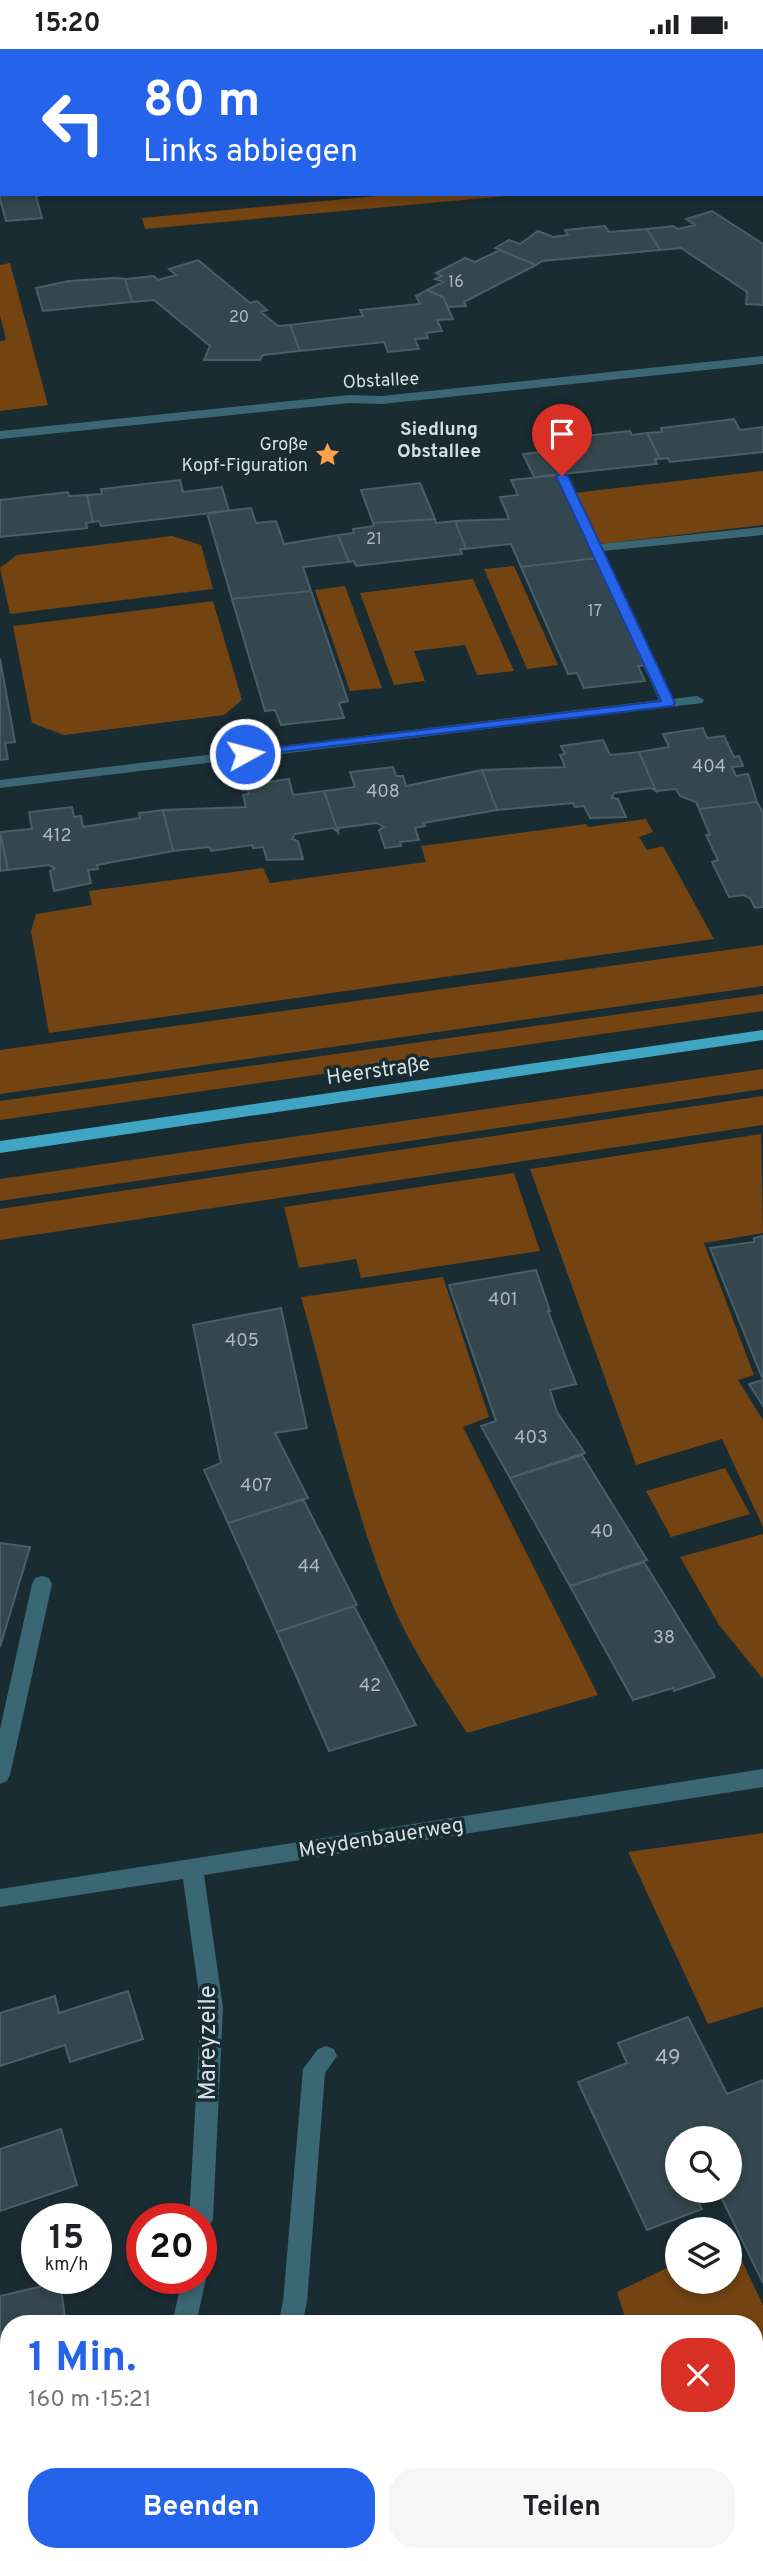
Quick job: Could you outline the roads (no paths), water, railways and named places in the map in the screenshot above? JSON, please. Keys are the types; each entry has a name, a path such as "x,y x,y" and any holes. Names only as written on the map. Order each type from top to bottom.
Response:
{"main road":[{"name":"Heerstraße","path":"0,1147 763,1035"}],"street":[{"name":"Obstallee","path":"0,435 349,398 382,400 763,360"},
{"path":"562,476 668,703"},
{"path":"597,548 763,531"},
{"path":"0,784 697,700"},
{"path":"0,1775 42,1584"},
{"name":"Meydenbauerweg","path":"0,1898 763,1778"},
{"name":"Mareyzeile","path":"192,1868 212,2008 202,2203"},
{"path":"292,2315 314,2069 327,2056"},
{"path":"186,2315 191,2294"}],"place":[{"name":"Große Kopf-Figuration","path":"328,454"}],"district":[{"name":"Siedlung Obstallee","path":"439,439"}]}
